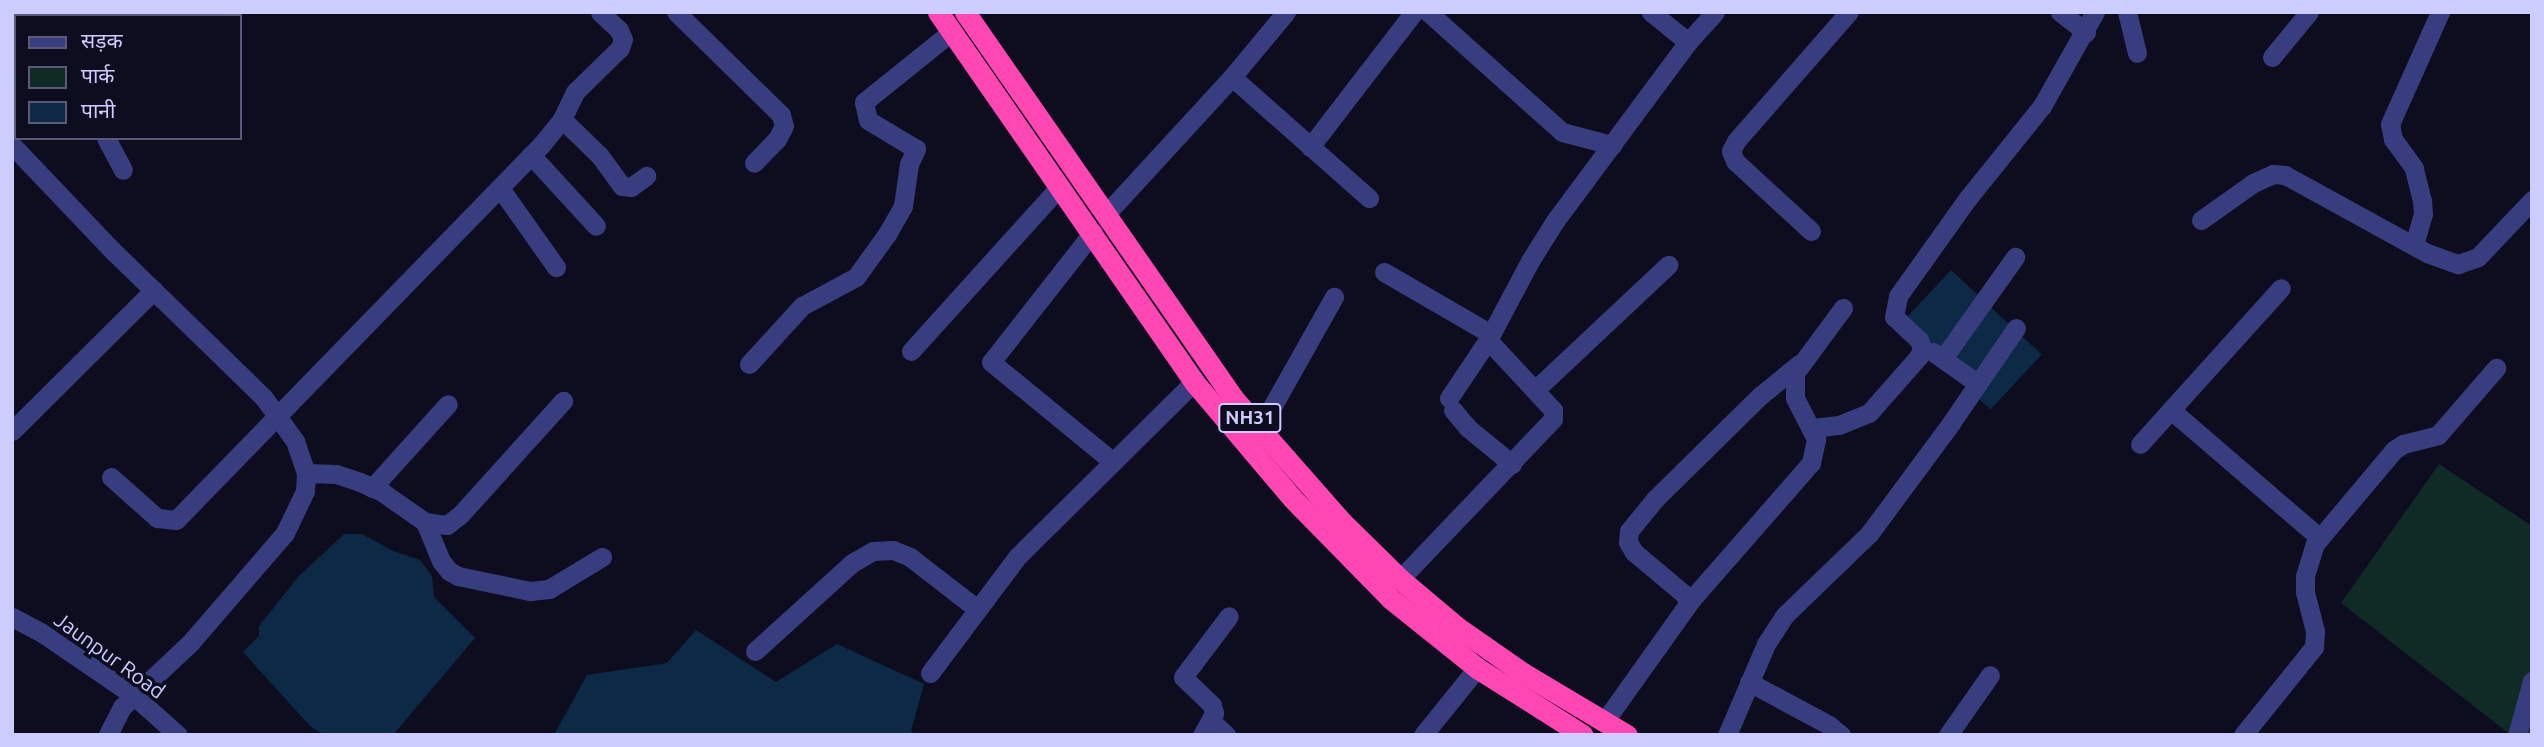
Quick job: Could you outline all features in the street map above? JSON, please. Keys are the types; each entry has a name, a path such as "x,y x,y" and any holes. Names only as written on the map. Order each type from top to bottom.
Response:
{"highway":[{"name":"NH31","path":"938,12 1093,232 1194,382 1292,498 1391,599 1477,668 1583,735"},
{"name":"NH31","path":"965,12 1199,349 1259,430 1342,522 1400,579 1457,627 1523,673 1627,735"}],"street":[{"path":"111,477 157,518 176,520 278,418 531,155 562,119 575,92 620,48 623,39 619,30 600,12"},
{"path":"677,12 781,115 784,126 777,139 754,163"},
{"path":"1106,214 1232,77 1286,12"},
{"path":"1310,146 1414,12"},
{"path":"1428,12 1562,132 1612,145"},
{"path":"1651,12 1688,42"},
{"path":"1512,464 1468,428 1451,404 1555,220 1688,42 1715,12"},
{"path":"1811,231 1735,161 1731,151 1736,141 1849,12"},
{"path":"2060,12 2086,32"},
{"path":"1978,383 1944,357 1923,348 1919,340 1894,317 1898,296 1968,198 2042,106 2095,12"},
{"path":"2127,12 2137,53"},
{"path":"2272,57 2309,12"},
{"path":"2413,245 2423,214 2418,178 2407,156 2389,132 2394,113 2436,14"},
{"path":"750,365 802,306 856,277 903,206 909,164 916,149 869,120 864,102 951,32"},
{"path":"1232,77 1369,198"},
{"path":"562,119 600,156 622,186 631,187 646,176"},
{"path":"107,140 123,170"},
{"path":"12,145 264,398 302,454 306,473 304,491 285,533 190,643 133,695 115,717 108,735"},
{"path":"531,155 596,226"},
{"path":"2201,219 2253,183 2273,174 2285,175 2443,260 2469,263 2479,257 2532,200"},
{"path":"911,351 1060,186"},
{"path":"499,188 556,267"},
{"path":"1093,232 991,362 1113,462"},
{"path":"1944,357 2015,257"},
{"path":"1535,390 1668,265"},
{"path":"1384,272 1490,337 1553,410 1553,419 1400,579"},
{"path":"2140,444 2281,288"},
{"path":"12,431 154,290"},
{"path":"1259,430 1334,297"},
{"path":"1691,600 1634,552 1628,542 1629,531 1655,499 1760,395 1799,364 1843,308"},
{"path":"1727,735 1749,682 1784,616 1869,534 2016,328"},
{"path":"1813,428 1847,423 1869,413 1903,377 1923,348"},
{"path":"1604,722 1691,600 1804,474 1816,451 1813,428 1796,398 1793,386 1799,364"},
{"path":"2243,735 2314,646 2315,631 2305,592 2305,576 2310,553 2320,538 2395,450 2413,441 2438,435 2497,368"},
{"path":"930,673 1018,556 1194,382"},
{"path":"306,473 336,474 372,488 425,522 447,525 460,515 563,401"},
{"path":"372,488 448,404"},
{"path":"2171,410 2320,538"},
{"path":"425,522 441,561 449,571 482,581 541,592 602,557"},
{"path":"755,651 852,563 873,551 893,550 910,557 977,609"},
{"path":"1226,735 1206,728 1214,713 1212,705 1183,677 1228,616"},
{"name":"Jaunpur Road","path":"12,617 42,633 133,695 178,735"},
{"path":"1423,735 1477,668"},
{"path":"1948,735 1990,674"},
{"path":"2517,735 2532,681"},
{"path":"1749,682 1829,725 1841,735"}],"green space":[{"path":"2439,464 2532,526 2532,735 2511,735 2341,603"}],"water":[{"path":"1951,270 2042,355 1991,409 1900,325"},
{"path":"344,534 362,534 393,551 420,560 432,576 434,597 475,638 393,735 325,735 311,727 243,652 259,636 259,626 299,576"},
{"path":"696,630 776,682 837,644 924,684 911,731 914,735 554,735 587,675 667,663"}]}
